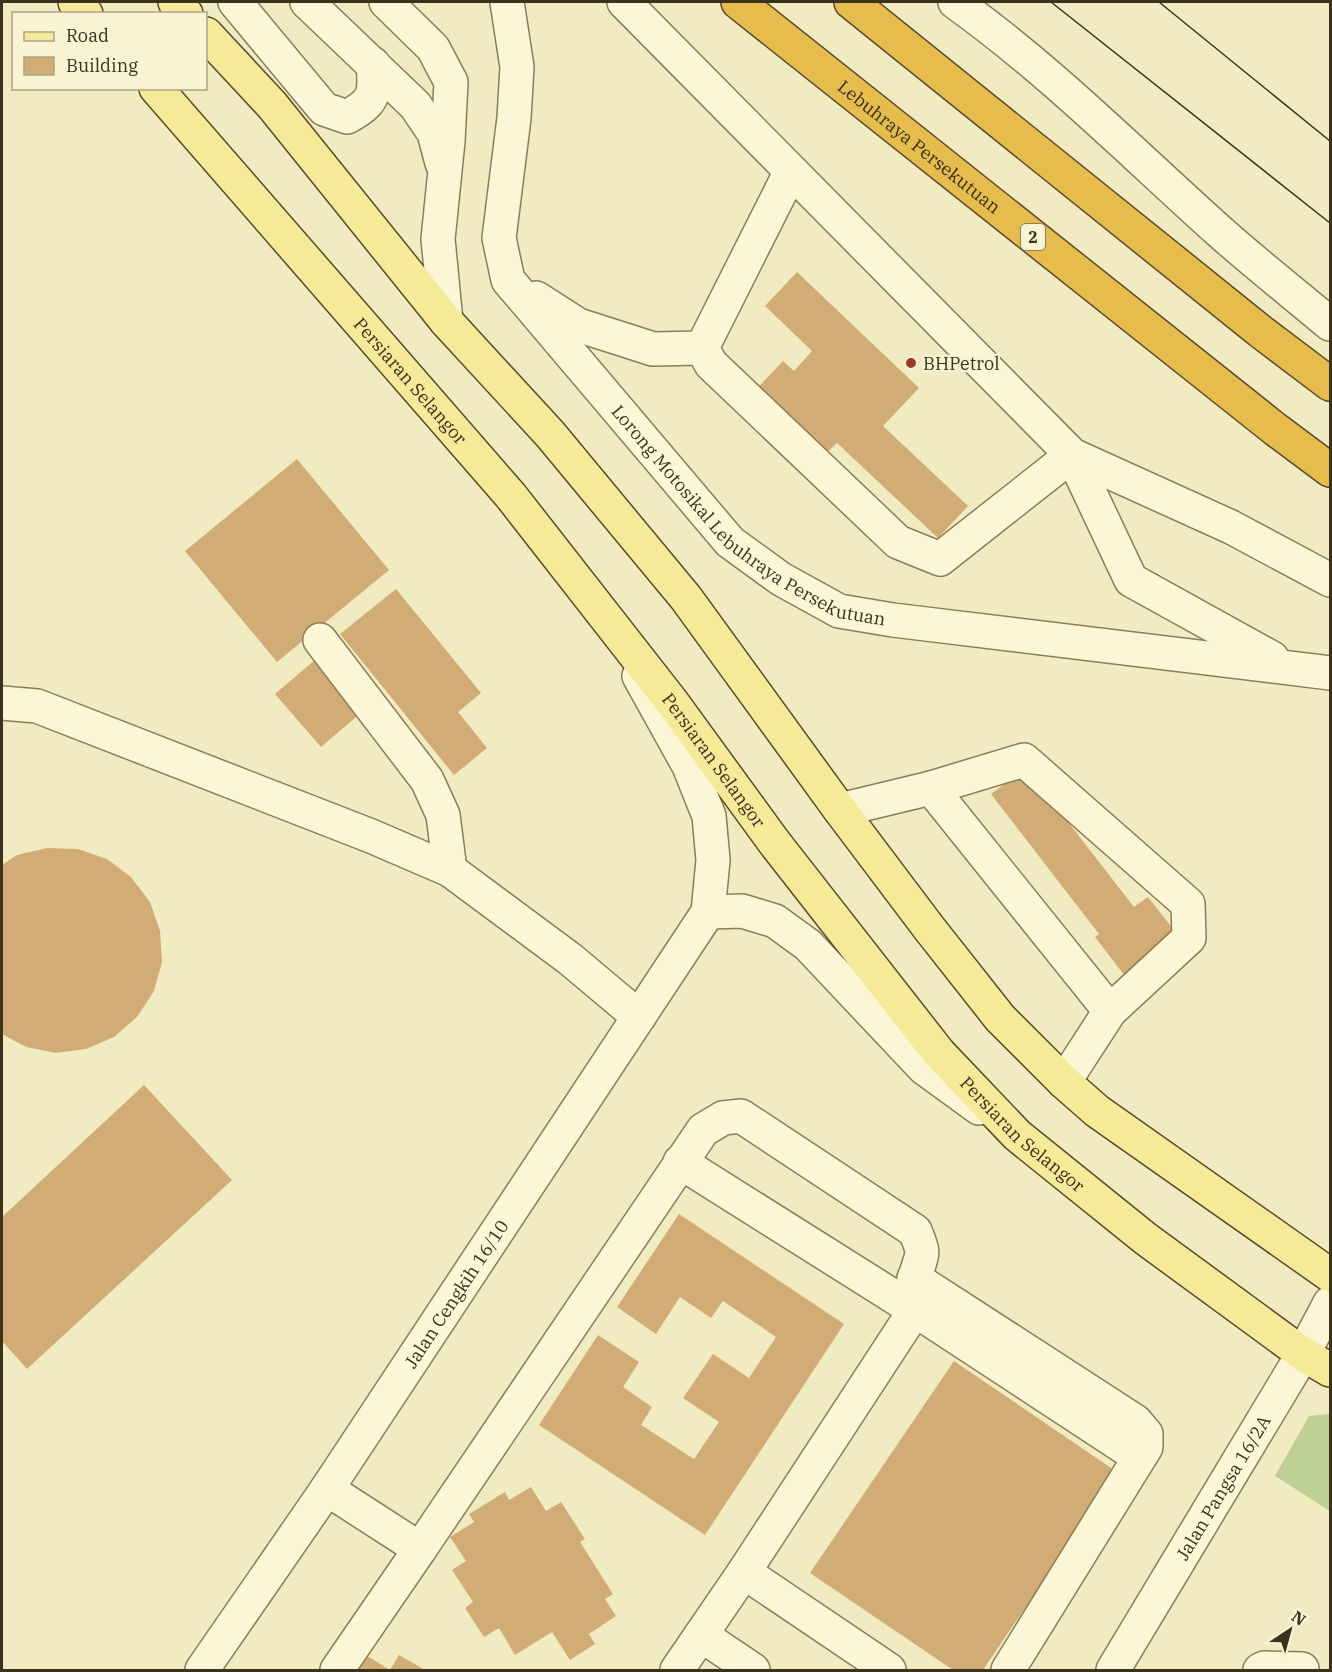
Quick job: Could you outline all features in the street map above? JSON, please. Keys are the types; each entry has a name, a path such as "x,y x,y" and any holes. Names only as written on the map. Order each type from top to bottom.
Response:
{"highway":[{"name":"Lebuhraya Persekutuan","path":"738,2 1275,429 1330,470"},
{"path":"851,2 1260,331 1330,384"}],"main road":[{"path":"207,35 272,105 446,321 550,434 686,598 840,810 1000,1018 1064,1082 1097,1111 1330,1275"},
{"name":"Persiaran Selangor","path":"158,90 511,496 672,702 774,842 939,1053 1017,1135 1146,1239 1302,1354 1330,1370"}],"street":[{"path":"235,2 324,109 347,117 366,106 375,86 373,64"},
{"path":"307,2 415,105 434,133 445,175"},
{"path":"386,2 433,48 451,82 438,239 446,321"},
{"name":"Lorong Motosikal Lebuhraya Persekutuan","path":"507,2 517,67 514,118 499,238 508,280 730,542 781,579 839,611 1330,673"},
{"path":"624,2 1072,455 1131,580 1288,668"},
{"path":"971,7 1077,100 1221,233 1330,324"},
{"path":"702,348 791,171"},
{"path":"508,280 578,325 653,349 702,348"},
{"path":"702,348 711,364 898,542 940,559 1072,455"},
{"path":"1072,455 1232,526 1330,580"},
{"path":"606,617 689,766 709,816 713,860 708,912 741,911 775,921 808,945 924,1068 1017,1135"},
{"path":"320,640 427,780 443,815 450,870"},
{"path":"2,703 37,706 360,831 450,870 570,959 639,1017"},
{"path":"840,810 932,788 1024,760 1188,904 1190,938 1110,1011 1064,1082"},
{"path":"932,788 1110,1011"},
{"name":"Jalan Cengkih 16/10","path":"202,1671 327,1489 708,912"},
{"path":"337,1671 703,1130 723,1118 741,1116 915,1232 922,1249 915,1294 744,1572 676,1671"},
{"path":"680,1162 915,1294 1139,1457 1008,1671"},
{"name":"Jalan Pangsa 16/2A","path":"1113,1671 1330,1303"},
{"path":"327,1489 420,1549"},
{"path":"744,1572 889,1671"},
{"path":"701,1635 753,1671"},
{"path":"1260,1671 1264,1668 1302,1670"}],"green space":[{"path":"1330,1414 1330,1511 1275,1476 1309,1416"}],"building":[{"path":"797,272 919,388 883,426 968,506 938,538 837,443 820,459 752,394 783,361 794,371 812,351 765,306"},
{"path":"297,459 389,570 277,662 185,551"},
{"path":"396,589 481,693 458,712 487,748 454,775 340,634"},
{"path":"316,659 362,712 321,747 275,694"},
{"path":"1026,768 1134,907 1148,897 1177,934 1124,975 1095,937 1099,934 991,794"},
{"path":"47,848 78,849 107,859 131,877 150,902 160,931 162,962 154,991 137,1017 114,1037 86,1049 56,1053 26,1047 2,1034 2,865 17,855"},
{"path":"144,1085 232,1180 27,1369 2,1341 2,1217"},
{"path":"679,1214 844,1324 705,1535 539,1425 598,1335 639,1362 623,1387 652,1407 641,1425 694,1459 719,1422 683,1398 713,1354 749,1378 776,1337 723,1301 711,1318 680,1297 656,1334 617,1307"},
{"path":"954,1361 1117,1472 983,1670 953,1670 810,1573"},
{"path":"531,1487 546,1511 561,1502 585,1539 580,1542 613,1594 605,1599 616,1616 589,1634 595,1644 570,1660 552,1632 515,1655 499,1628 484,1637 465,1608 473,1602 452,1570 466,1561 450,1537 474,1522 469,1514 505,1492 509,1500"},
{"path":"364,1654 390,1670 354,1670"},
{"path":"399,1655 425,1670 390,1670"}],"tram line":[{"path":"1051,2 1330,223"},
{"path":"1159,2 1330,141"}],"place":[{"name":"BHPetrol","path":"911,363"}]}
